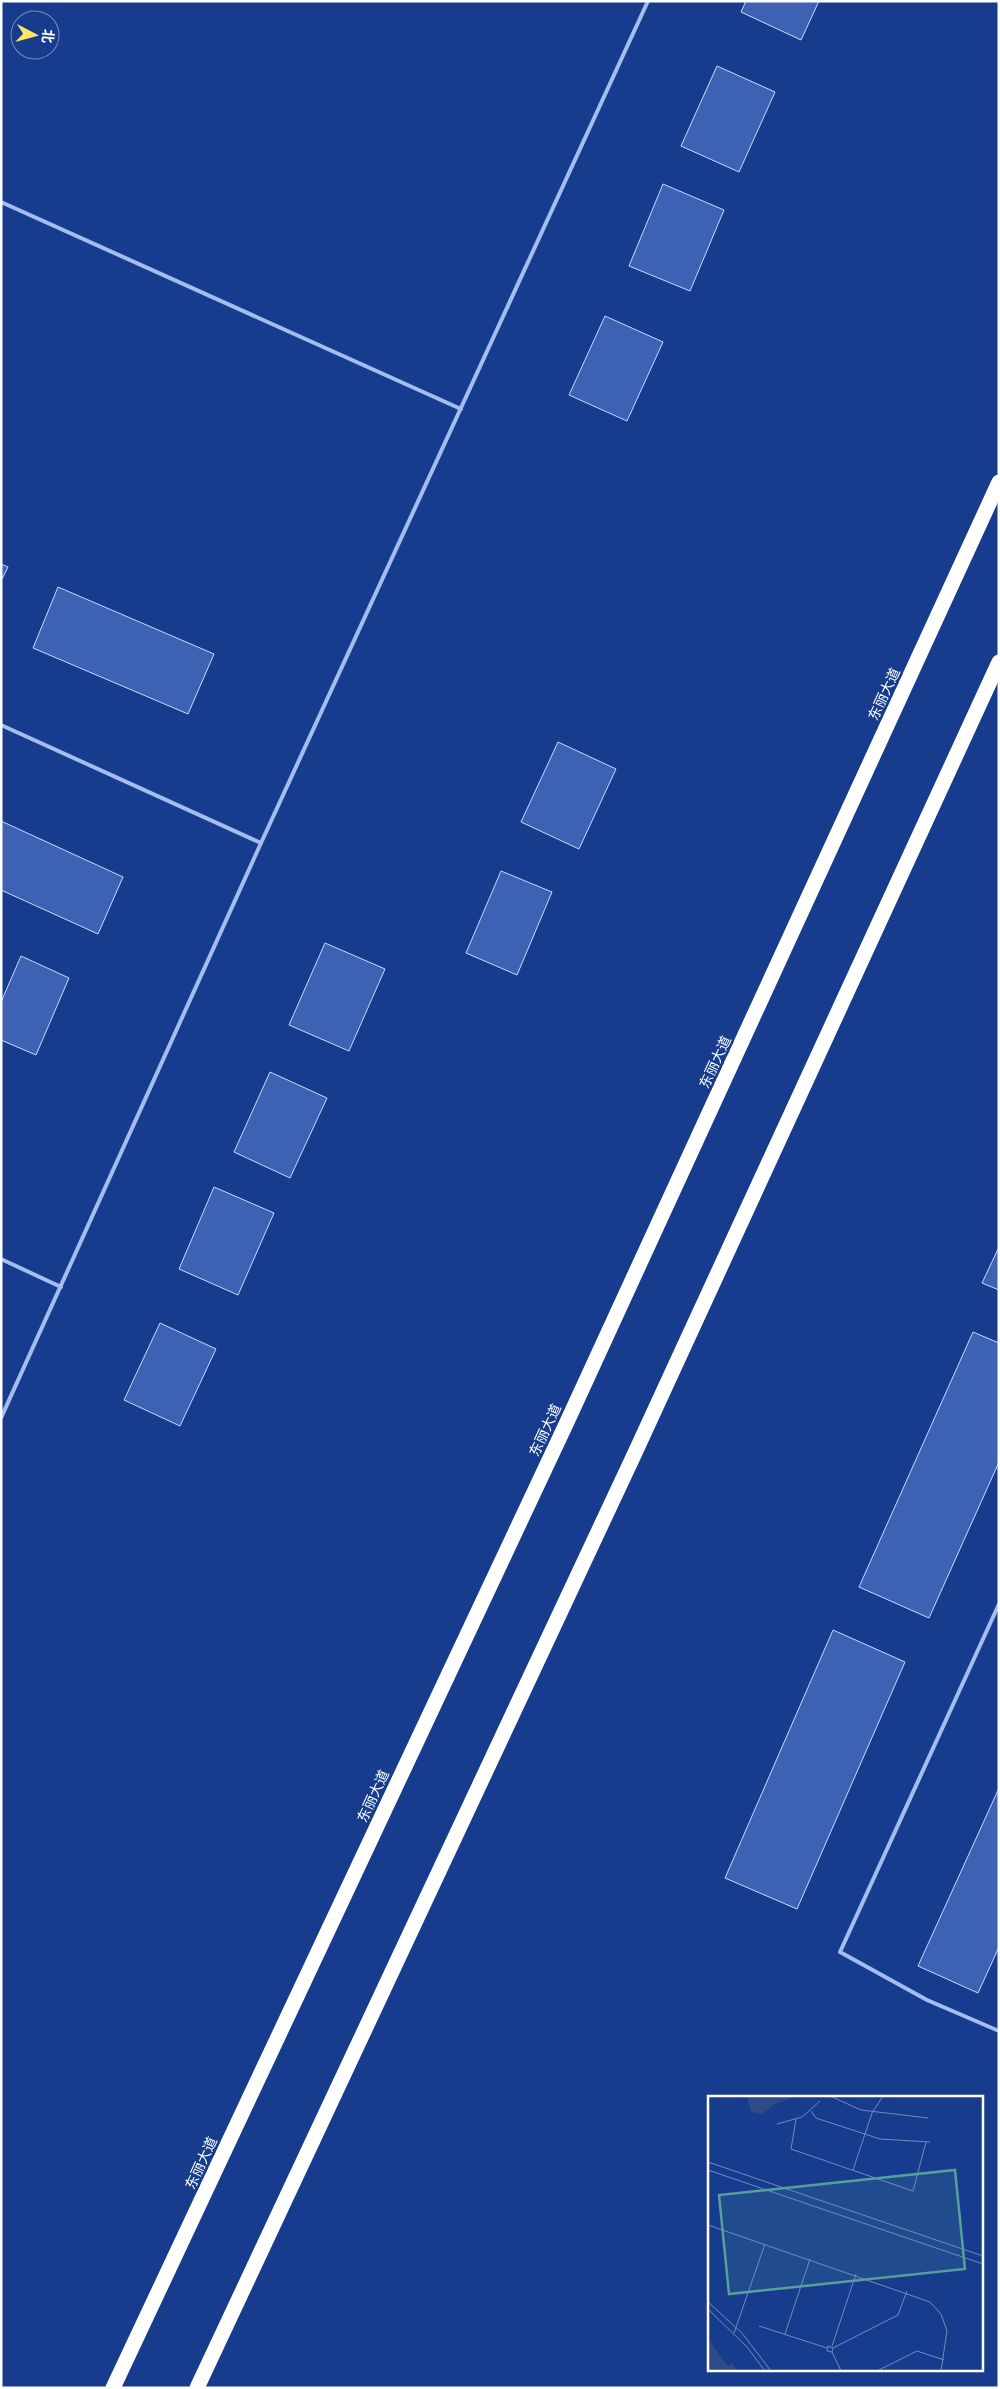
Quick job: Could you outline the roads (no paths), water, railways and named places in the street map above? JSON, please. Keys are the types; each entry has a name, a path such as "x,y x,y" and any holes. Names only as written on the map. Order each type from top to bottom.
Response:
{"highway":[{"name":"东丽大道","path":"113,2388 567,1422 999,482"},
{"path":"197,2388 638,1446 999,662"}],"lane":[{"path":"1,1418 261,843 648,1"},
{"path":"1,202 461,409"},
{"path":"1,725 261,843"},
{"path":"1,1259 61,1287"},
{"path":"999,1604 840,1952 927,2000 999,2031"}]}
